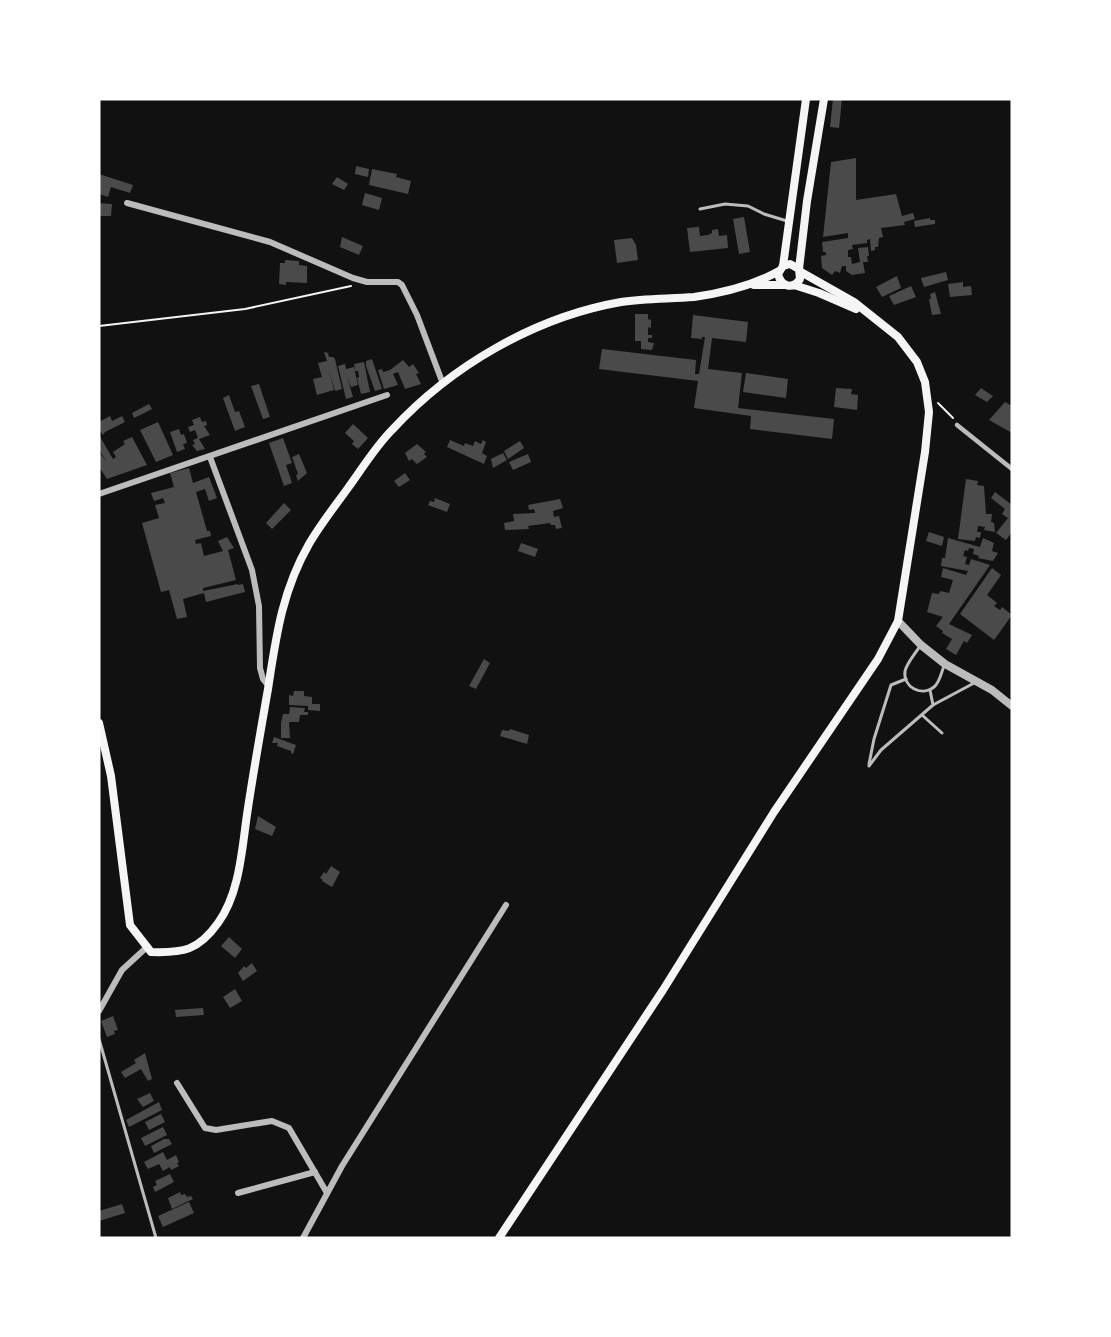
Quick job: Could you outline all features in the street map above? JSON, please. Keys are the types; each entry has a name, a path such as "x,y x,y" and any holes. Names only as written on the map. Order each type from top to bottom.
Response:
{"main road":[{"path":"789,285 779,277 806,99"},
{"path":"789,285 800,279 807,201 824,99"},
{"path":"99,723 111,776 130,925 151,952 177,953 191,948 206,938 219,922 231,900 241,857 282,605 309,544 391,430 443,384 487,355 555,320 623,302 695,297 744,285 794,264 800,271 854,302 906,346 921,371 927,392 929,412 925,452 898,621 891,637 774,812 663,990 499,1238"},
{"path":"744,285 789,285 819,293 873,316"}],"street":[{"path":"127,203 174,218 270,242 353,278 372,282 390,281 402,285 417,315 443,384"},
{"path":"99,494 387,395"},
{"path":"957,425 1012,469"},
{"path":"210,457 252,570 259,606 260,668 263,679 268,685"},
{"path":"898,621 921,645 945,664 978,681 1012,706"},
{"path":"303,1238 342,1166 506,905"},
{"path":"99,1011 123,970 147,947"},
{"path":"177,1083 205,1128 216,1130 272,1121 289,1128 327,1193"},
{"path":"238,1193 315,1172"}],"lane":[{"path":"700,209 725,204 748,207 788,221"},
{"path":"921,645 906,667 906,679 912,688 918,691 930,690 937,684 945,664"},
{"path":"906,679 891,685 874,739 869,766 882,750 933,705 978,681"},
{"path":"930,690 933,705"},
{"path":"922,715 942,732"},
{"path":"99,1038 156,1238"}],"path":[{"path":"99,326 245,309 372,282"},
{"path":"927,392 952,416 957,425"}],"building":[{"path":"833,99 842,99 839,128 830,127"},
{"path":"856,158 856,200 896,194 902,216 913,213 915,219 904,222 905,225 881,228 883,237 879,238 878,247 875,247 875,250 871,251 870,239 867,243 852,245 853,249 848,250 848,257 851,257 852,264 860,262 858,248 868,247 868,262 863,262 865,273 852,275 846,271 846,266 842,266 840,273 835,271 832,275 822,268 821,256 826,255 826,252 823,252 822,242 848,238 848,233 823,237 831,162"},
{"path":"356,166 369,169 368,177 355,174"},
{"path":"372,169 397,174 396,177 411,181 408,194 369,185"},
{"path":"99,174 133,185 130,193 111,187 108,197 99,194"},
{"path":"337,177 348,184 344,190 332,184"},
{"path":"365,193 382,198 379,210 362,205"},
{"path":"99,203 112,204 111,216 99,216"},
{"path":"744,217 750,252 739,254 733,219"},
{"path":"930,218 930,220 935,220 935,224 915,227 914,221"},
{"path":"699,227 700,236 708,235 712,233 712,230 718,229 719,236 727,235 728,248 690,252 687,228"},
{"path":"342,237 363,246 359,255 340,247"},
{"path":"632,238 636,245 638,260 617,263 614,240"},
{"path":"285,260 299,261 299,265 307,266 307,283 279,284 280,263 285,263"},
{"path":"946,272 948,280 924,287 921,278"},
{"path":"897,276 901,288 882,297 876,287"},
{"path":"963,282 963,287 971,286 972,295 950,297 948,284"},
{"path":"911,286 916,297 894,305 889,296"},
{"path":"935,292 941,314 932,315 929,299 931,299 930,294"},
{"path":"635,314 648,314 648,319 651,320 648,335 652,335 652,338 648,338 648,342 654,343 652,350 641,349 641,341 635,341"},
{"path":"693,315 748,322 746,342 712,338 708,369 742,373 738,408 834,419 832,439 750,429 751,416 694,408 698,381 599,369 602,349 696,360 695,374 699,374 705,337 691,338"},
{"path":"324,352 335,359 342,389 335,391 329,370 334,390 317,395 313,379 322,377 318,363 327,361"},
{"path":"372,359 382,389 375,391 366,366 366,361"},
{"path":"403,360 409,367 413,364 419,373 416,374 421,384 405,389 398,372 393,374 398,385 384,389 378,370 382,369 383,372 390,370"},
{"path":"364,362 370,392 361,394 357,378 359,377 358,371 355,371 354,364"},
{"path":"345,364 346,369 354,367 358,385 351,387 347,376 353,397 346,399 338,366"},
{"path":"746,373 788,379 786,398 743,392"},
{"path":"259,384 270,417 263,419 251,386"},
{"path":"836,388 852,389 851,394 858,395 857,410 834,407"},
{"path":"981,388 993,396 987,402 975,395"},
{"path":"229,395 235,412 239,411 245,427 235,431 223,398"},
{"path":"1005,402 1012,406 1012,433 989,420"},
{"path":"149,404 152,409 134,418 132,413"},
{"path":"110,416 112,421 122,416 125,422 103,435 99,429 99,422"},
{"path":"200,417 202,422 206,421 207,425 204,426 210,435 199,439 205,449 197,451 192,445 195,444 193,440 198,438 195,430 190,432 188,427 194,425 192,420"},
{"path":"158,422 173,455 156,462 140,430"},
{"path":"353,424 368,438 358,449 352,444 354,441 345,433"},
{"path":"179,429 181,435 184,434 187,443 183,444 185,449 177,452 170,432"},
{"path":"99,435 113,459 116,457 113,452 125,444 123,441 132,437 147,465 107,479 99,467 99,452 107,462 99,450"},
{"path":"283,438 292,463 286,465 292,483 284,486 269,443"},
{"path":"450,440 464,446 465,443 473,446 475,441 481,444 483,440 486,442 482,453 487,456 484,464 447,447"},
{"path":"520,441 524,448 508,459 504,451"},
{"path":"417,444 426,452 424,454 427,457 417,464 412,459 409,461 405,453"},
{"path":"503,453 507,460 493,468 491,459"},
{"path":"299,454 307,473 298,481 292,457"},
{"path":"528,454 531,462 513,470 509,462"},
{"path":"189,468 193,483 209,477 217,498 209,501 205,489 196,492 207,531 210,531 211,536 195,540 196,544 201,543 204,556 223,551 218,541 227,537 234,548 228,550 236,580 203,588 203,591 243,584 245,592 206,602 204,593 183,599 187,617 177,619 169,590 161,592 142,523 159,518 155,505 165,503 163,498 154,501 151,493 174,487 170,473"},
{"path":"405,473 410,480 399,487 394,481"},
{"path":"966,479 978,481 977,485 984,486 986,514 992,514 991,522 994,523 995,532 978,526 977,532 981,532 980,538 976,537 975,541 958,539"},
{"path":"995,492 1012,505 1012,532 1006,540 996,533 1008,518 1002,514 1005,509 991,498"},
{"path":"435,498 450,504 447,512 428,505 430,501 434,502"},
{"path":"560,499 563,508 553,511 554,517 559,516 562,528 556,529 555,525 550,523 528,526 529,529 505,530 504,523 514,521 513,514 535,513 534,509 529,510 528,505"},
{"path":"284,503 291,510 272,529 266,523"},
{"path":"929,532 944,537 942,546 926,541"},
{"path":"948,538 980,547 983,538 994,543 992,551 998,553 993,561 978,558 979,556 973,554 974,549 965,550 963,556 967,557 965,564 969,565 971,559 990,565 949,624 972,635 967,643 964,641 956,655 946,649 952,639 936,626 943,617 927,612 932,593 939,594 940,591 949,593 953,580 941,577 943,568 966,575 968,571 941,566 942,558 945,558"},
{"path":"521,543 538,549 535,557 518,551"},
{"path":"992,568 1001,575 987,595 997,603 994,606 1000,610 1002,607 1012,615 994,640 960,614"},
{"path":"484,659 490,663 476,689 469,686"},
{"path":"294,691 304,691 304,696 312,697 312,704 320,704 320,711 308,710 308,706 289,705 289,695 293,696"},
{"path":"290,707 305,708 304,712 308,712 308,715 300,715 299,722 289,722 290,738 281,738 283,714 289,714"},
{"path":"510,729 529,735 527,744 500,736 502,730 509,731"},
{"path":"274,737 296,745 293,754 277,746 278,743 272,743"},
{"path":"258,816 276,827 272,836 255,829"},
{"path":"331,866 340,872 332,887 320,878"},
{"path":"229,937 242,949 235,958 221,946"},
{"path":"252,963 257,971 243,981 238,973 244,966 246,968"},
{"path":"235,989 242,1001 230,1008 223,997"},
{"path":"203,1008 204,1015 176,1017 175,1010"},
{"path":"113,1016 118,1030 107,1037 101,1021"},
{"path":"145,1053 152,1079 148,1081 141,1069 125,1078 121,1072 136,1063 134,1060"},
{"path":"150,1093 154,1101 143,1107 137,1099"},
{"path":"159,1102 162,1110 129,1127 126,1120"},
{"path":"161,1114 165,1122 149,1130 145,1122"},
{"path":"163,1127 167,1135 145,1146 141,1138"},
{"path":"164,1139 169,1139 172,1144 154,1153 151,1146"},
{"path":"163,1152 167,1160 176,1155 179,1166 163,1171 159,1164 148,1169 144,1162"},
{"path":"170,1174 174,1182 155,1192 153,1187 157,1185 155,1181"},
{"path":"180,1192 181,1195 191,1196 193,1199 172,1209 168,1198"},
{"path":"189,1202 194,1213 163,1227 158,1216"},
{"path":"122,1204 125,1213 99,1221 99,1211"}]}
